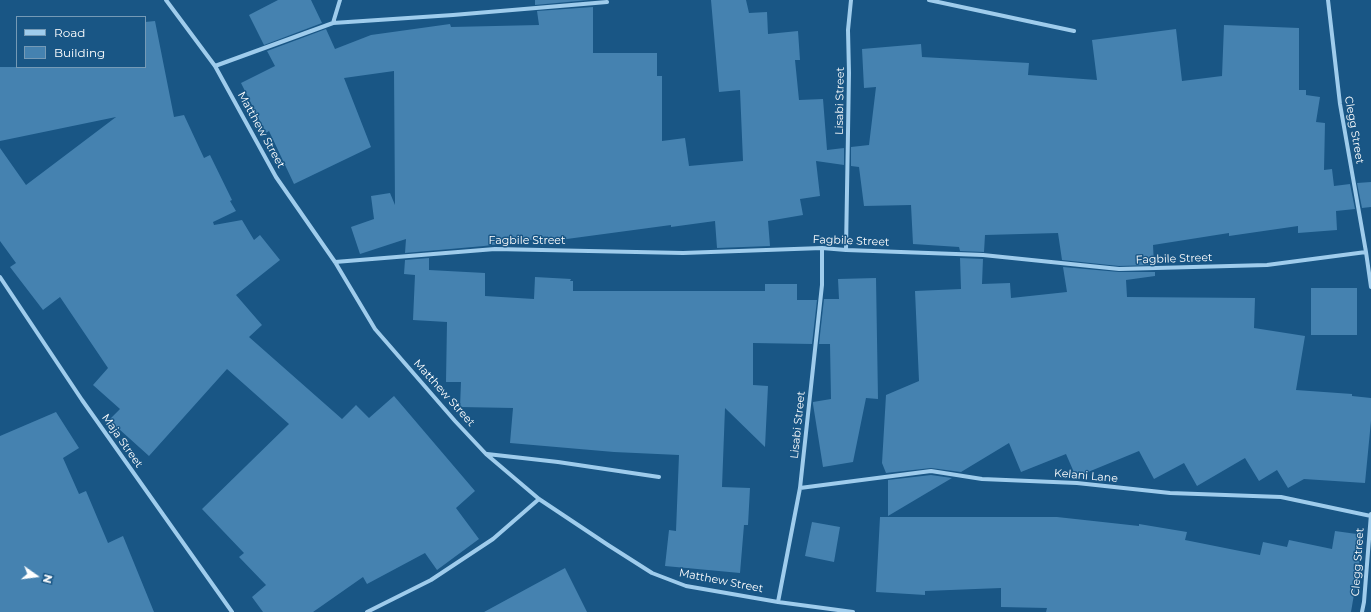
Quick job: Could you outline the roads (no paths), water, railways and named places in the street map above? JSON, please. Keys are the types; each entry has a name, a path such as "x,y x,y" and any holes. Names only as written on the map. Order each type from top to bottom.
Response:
{"street":[{"name":"Matthew Street","path":"166,0 215,66 276,176 335,262 375,329 455,421 486,454 539,499 652,573 686,586 778,602 853,612"},
{"path":"333,22 340,0"},
{"name":"Lisabi Street","path":"846,250 849,73 848,30 851,0"},
{"path":"929,0 1074,31"},
{"name":"Clegg Street","path":"1328,0 1340,104 1371,287"},
{"path":"215,66 333,22 454,15 607,2"},
{"name":"Lisabi Street","path":"778,602 800,488 822,285 822,248"},
{"name":"Fagbile Street","path":"335,262 494,249 683,253 822,248 983,255 1119,269 1267,265 1366,252"},
{"name":"Maja Street","path":"0,277 82,400 232,612"},
{"path":"486,454 558,462 659,477"},
{"name":"Kelani Lane","path":"800,488 931,471 982,479 1077,483 1170,493 1281,497 1371,515"},
{"path":"367,612 431,580 492,539 539,499"},
{"name":"Clegg Street","path":"1362,612 1365,594 1371,515"}]}
